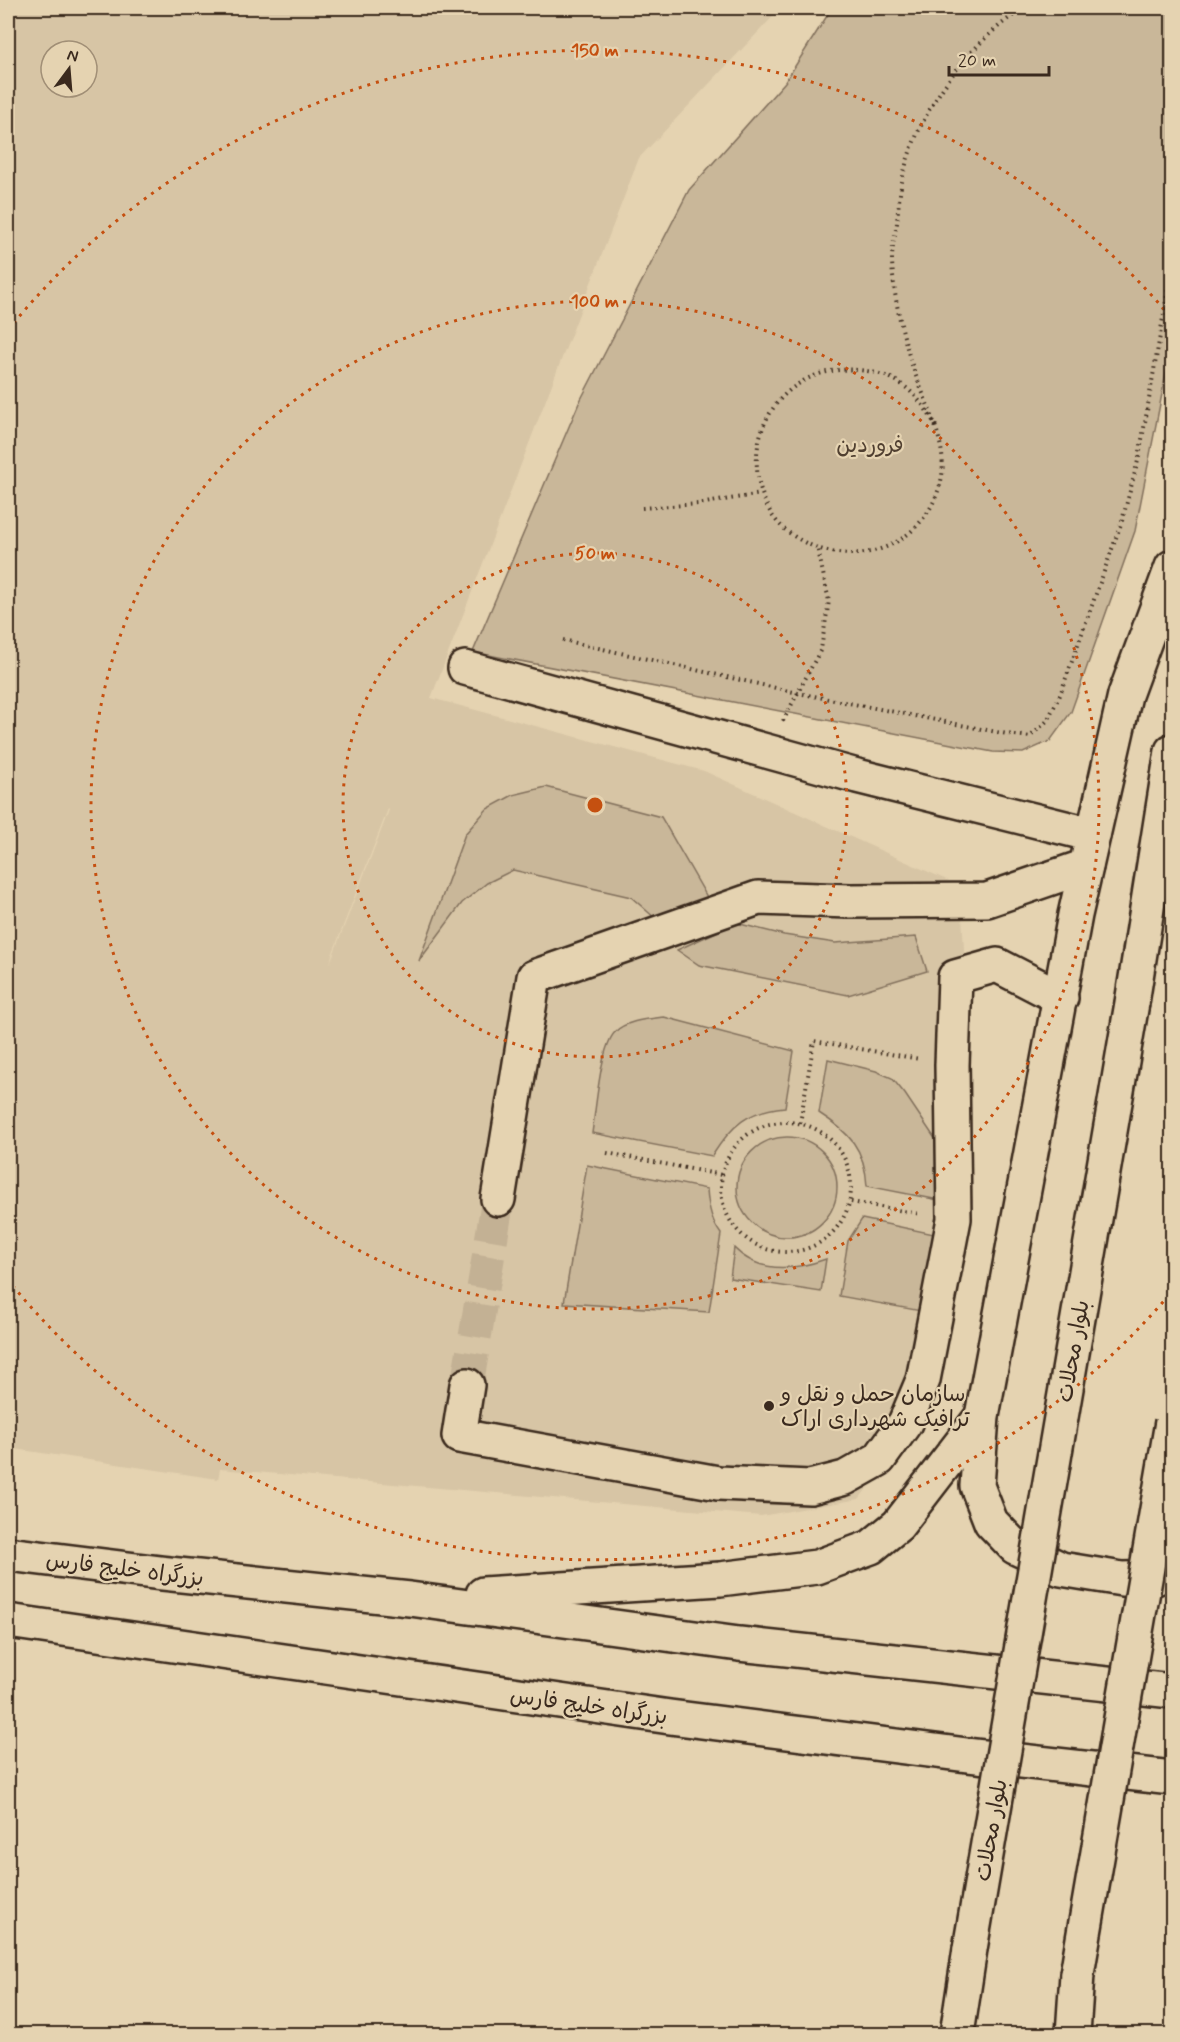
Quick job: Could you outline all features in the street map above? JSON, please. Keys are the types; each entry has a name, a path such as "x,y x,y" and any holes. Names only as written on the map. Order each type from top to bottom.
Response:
{"main road":[{"path":"1173,567 1125,695 1075,915 982,1416 977,1486 991,1522 1015,1547 1061,1569 1122,1580 1156,1578 1173,1568"},
{"path":"465,668 767,752 1093,835"},
{"name":"بلوار محلات","path":"957,2034 1173,751"},
{"path":"498,1199 534,977 758,898 850,901 987,900 1086,866"},
{"path":"467,1385 459,1436 718,1483 810,1487 845,1478 879,1458 905,1423 923,1380 954,1219 952,1065 955,977 997,965 1061,998"},
{"path":"410,1599 720,1579 817,1567 871,1547 898,1525 982,1416"},
{"path":"1073,2034 1077,1974 1173,1422"},
{"name":"بزرگراه خلیج فارس","path":"8,1554 410,1599 739,1644 1173,1691"},
{"name":"بزرگراه خلیج فارس","path":"8,1621 670,1717 967,1755 1173,1778"}],"path":[{"path":"936,426 921,401 899,382 872,371 853,369 815,374 790,389 771,410 759,437 756,456 755,465 761,494 774,518 794,537 818,550 844,555 871,553 896,543 917,526 933,504 942,479 943,452 936,426 911,362 900,324 894,290 892,258 904,174 920,131 940,90 977,45 1024,8"},
{"path":"563,640 798,693 1007,734 1030,736 1047,722 1060,694 1122,521 1139,457 1173,266"},
{"path":"642,508 699,504 761,494"},
{"path":"767,752 821,649 829,602 818,550"},
{"path":"800,1123 814,1041 952,1065"},
{"path":"774,1123 800,1123 830,1138 842,1152 849,1168 852,1184 851,1202 845,1219 833,1234 819,1245 801,1251 783,1253 764,1250 748,1241 735,1228 725,1212 721,1194 722,1175 727,1158 737,1144 750,1133 774,1123"},
{"path":"607,1154 722,1175"},
{"path":"851,1202 954,1219"}],"shaded area":[{"path":"8,8 781,8 639,158 431,698 704,771 960,886 972,1074 965,1254 934,1401 859,1499 761,1516 220,1469 218,1479 8,1448","holes":["388,809 389,810 330,963"]}],"green space":[{"name":"فروردین","path":"832,8 1172,8 1172,343 1135,531 1071,712 1050,741 1023,753 993,752 473,652 579,403 689,190 785,82"},
{"path":"546,787 661,817 711,904 656,919 631,897 513,870 487,883 462,903 419,961 465,834 487,809 513,795"},
{"path":"736,923 784,935 835,943 916,937 927,971 848,995 699,965 677,950"},
{"path":"664,1017 794,1051 785,1107 761,1112 742,1121 726,1136 712,1156 592,1133 602,1065 610,1040 615,1032 626,1025"},
{"path":"828,1059 876,1071 892,1078 905,1094 940,1146 939,1200 867,1186 863,1162 854,1143 839,1127 819,1113"},
{"path":"787,1137 806,1141 823,1151 833,1168 837,1187 833,1206 823,1223 806,1233 787,1237 768,1233 751,1223 741,1206 737,1187 741,1168 751,1151 768,1141"},
{"path":"587,1165 707,1189 711,1213 721,1234 709,1312 564,1303"},
{"path":"862,1219 934,1234 921,1311 839,1296 848,1241"},
{"path":"734,1248 744,1256 766,1266 802,1266 826,1259 821,1292 730,1278"}],"tunnel":[{"path":"467,1385 498,1199"}],"place":[{"name":"سازمان حمل و نقل و ترافیک شهرداری اراک","path":"769,1406"}]}
